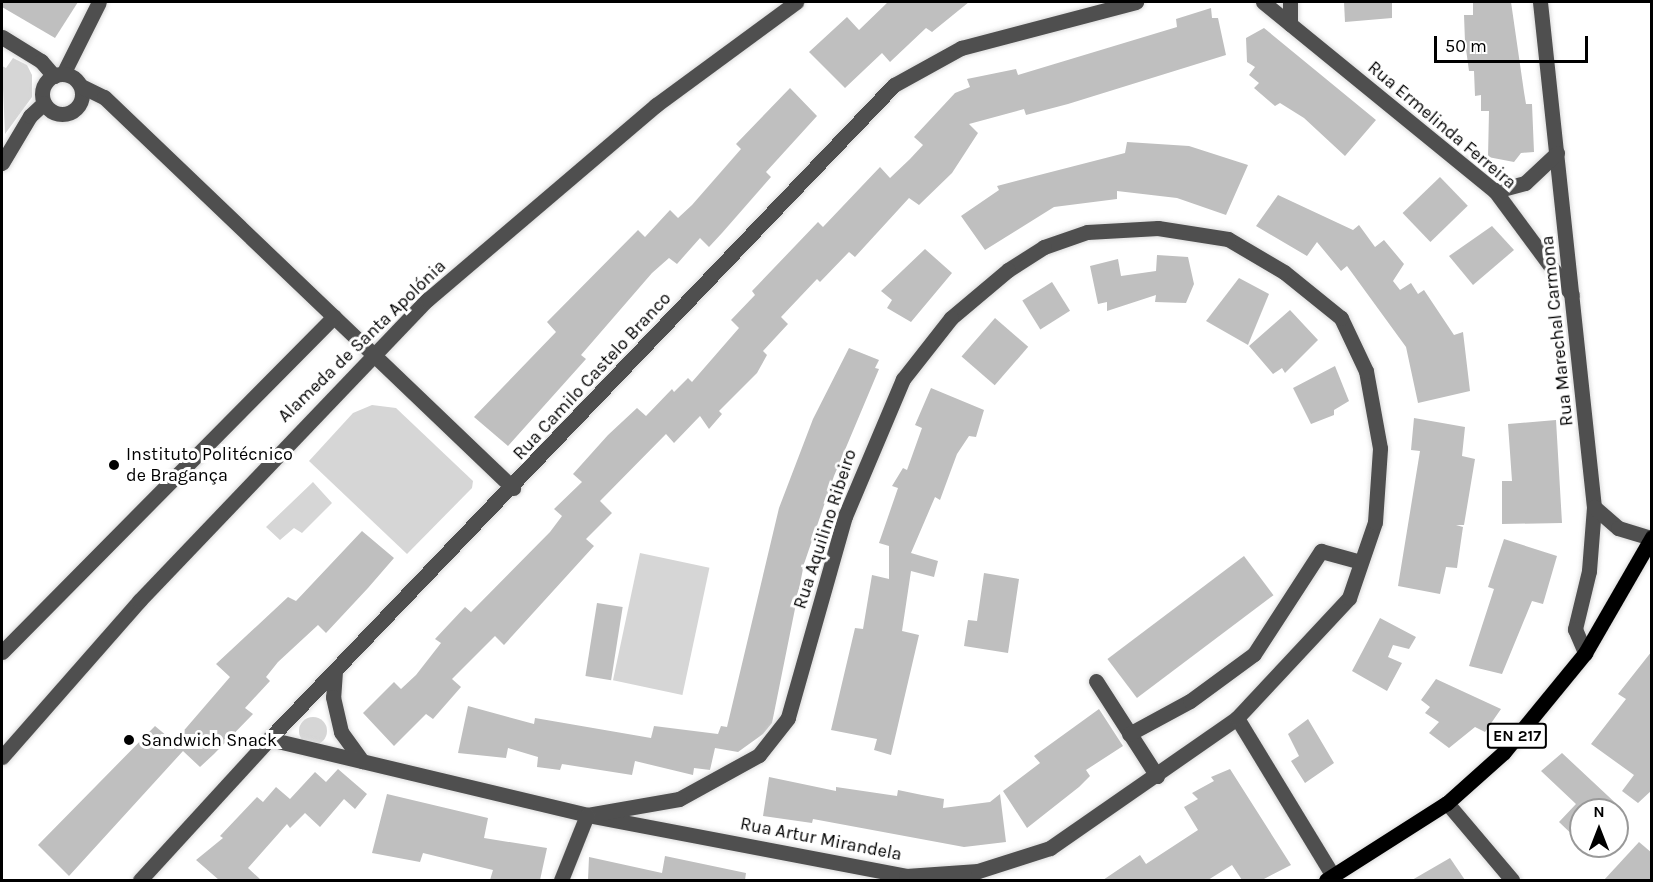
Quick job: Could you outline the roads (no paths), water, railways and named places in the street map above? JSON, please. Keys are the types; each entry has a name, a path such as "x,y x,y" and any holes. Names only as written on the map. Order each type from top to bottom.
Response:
{"main road":[{"name":"EN 217","path":"1330,878 1447,803 1504,752 1585,653 1652,538"}],"street":[{"path":"81,86 80,104 71,112 53,112 44,103 42,91 58,75 99,2"},
{"name":"Alameda de Santa Apolónia","path":"2,757 139,601 372,354 427,300 656,105 796,2"},
{"name":"Rua Camilo Castelo Branco","path":"140,880 269,739 513,488 894,85 962,48 1136,2"},
{"name":"Rua Ermelinda Ferreira","path":"1263,2 1495,191 1574,298"},
{"path":"1290,2 1290,24"},
{"name":"Rua Marechal Carmona","path":"1540,2 1574,298 1594,507 1589,571 1575,629 1585,653"},
{"path":"2,38 58,75 105,97 513,488"},
{"path":"2,163 6,146 44,103"},
{"path":"1495,191 1525,183 1557,153"},
{"name":"Rua Aquilino Ribeiro","path":"587,815 679,799 759,754 788,718 845,516 903,379 951,318 1008,270 1044,247 1087,232 1158,228 1228,239 1284,272 1341,318 1366,371 1380,448 1375,522 1349,598 1237,718"},
{"path":"2,652 334,317"},
{"path":"1594,507 1618,528 1652,538"},
{"path":"1130,734 1190,701 1254,654 1321,550 1361,562"},
{"path":"335,671 333,697 341,732 362,761"},
{"path":"1096,681 1157,776"},
{"path":"1237,718 1330,878"},
{"name":"Rua Artur Mirandela","path":"269,739 587,815 906,876 978,871 1050,848 1157,776 1237,718"},
{"path":"1447,803 1512,880"},
{"path":"561,880 587,815"}],"place":[{"name":"Instituto Politécnico de Bragança","path":"114,465"},
{"name":"Sandwich Snack","path":"129,740"}]}
